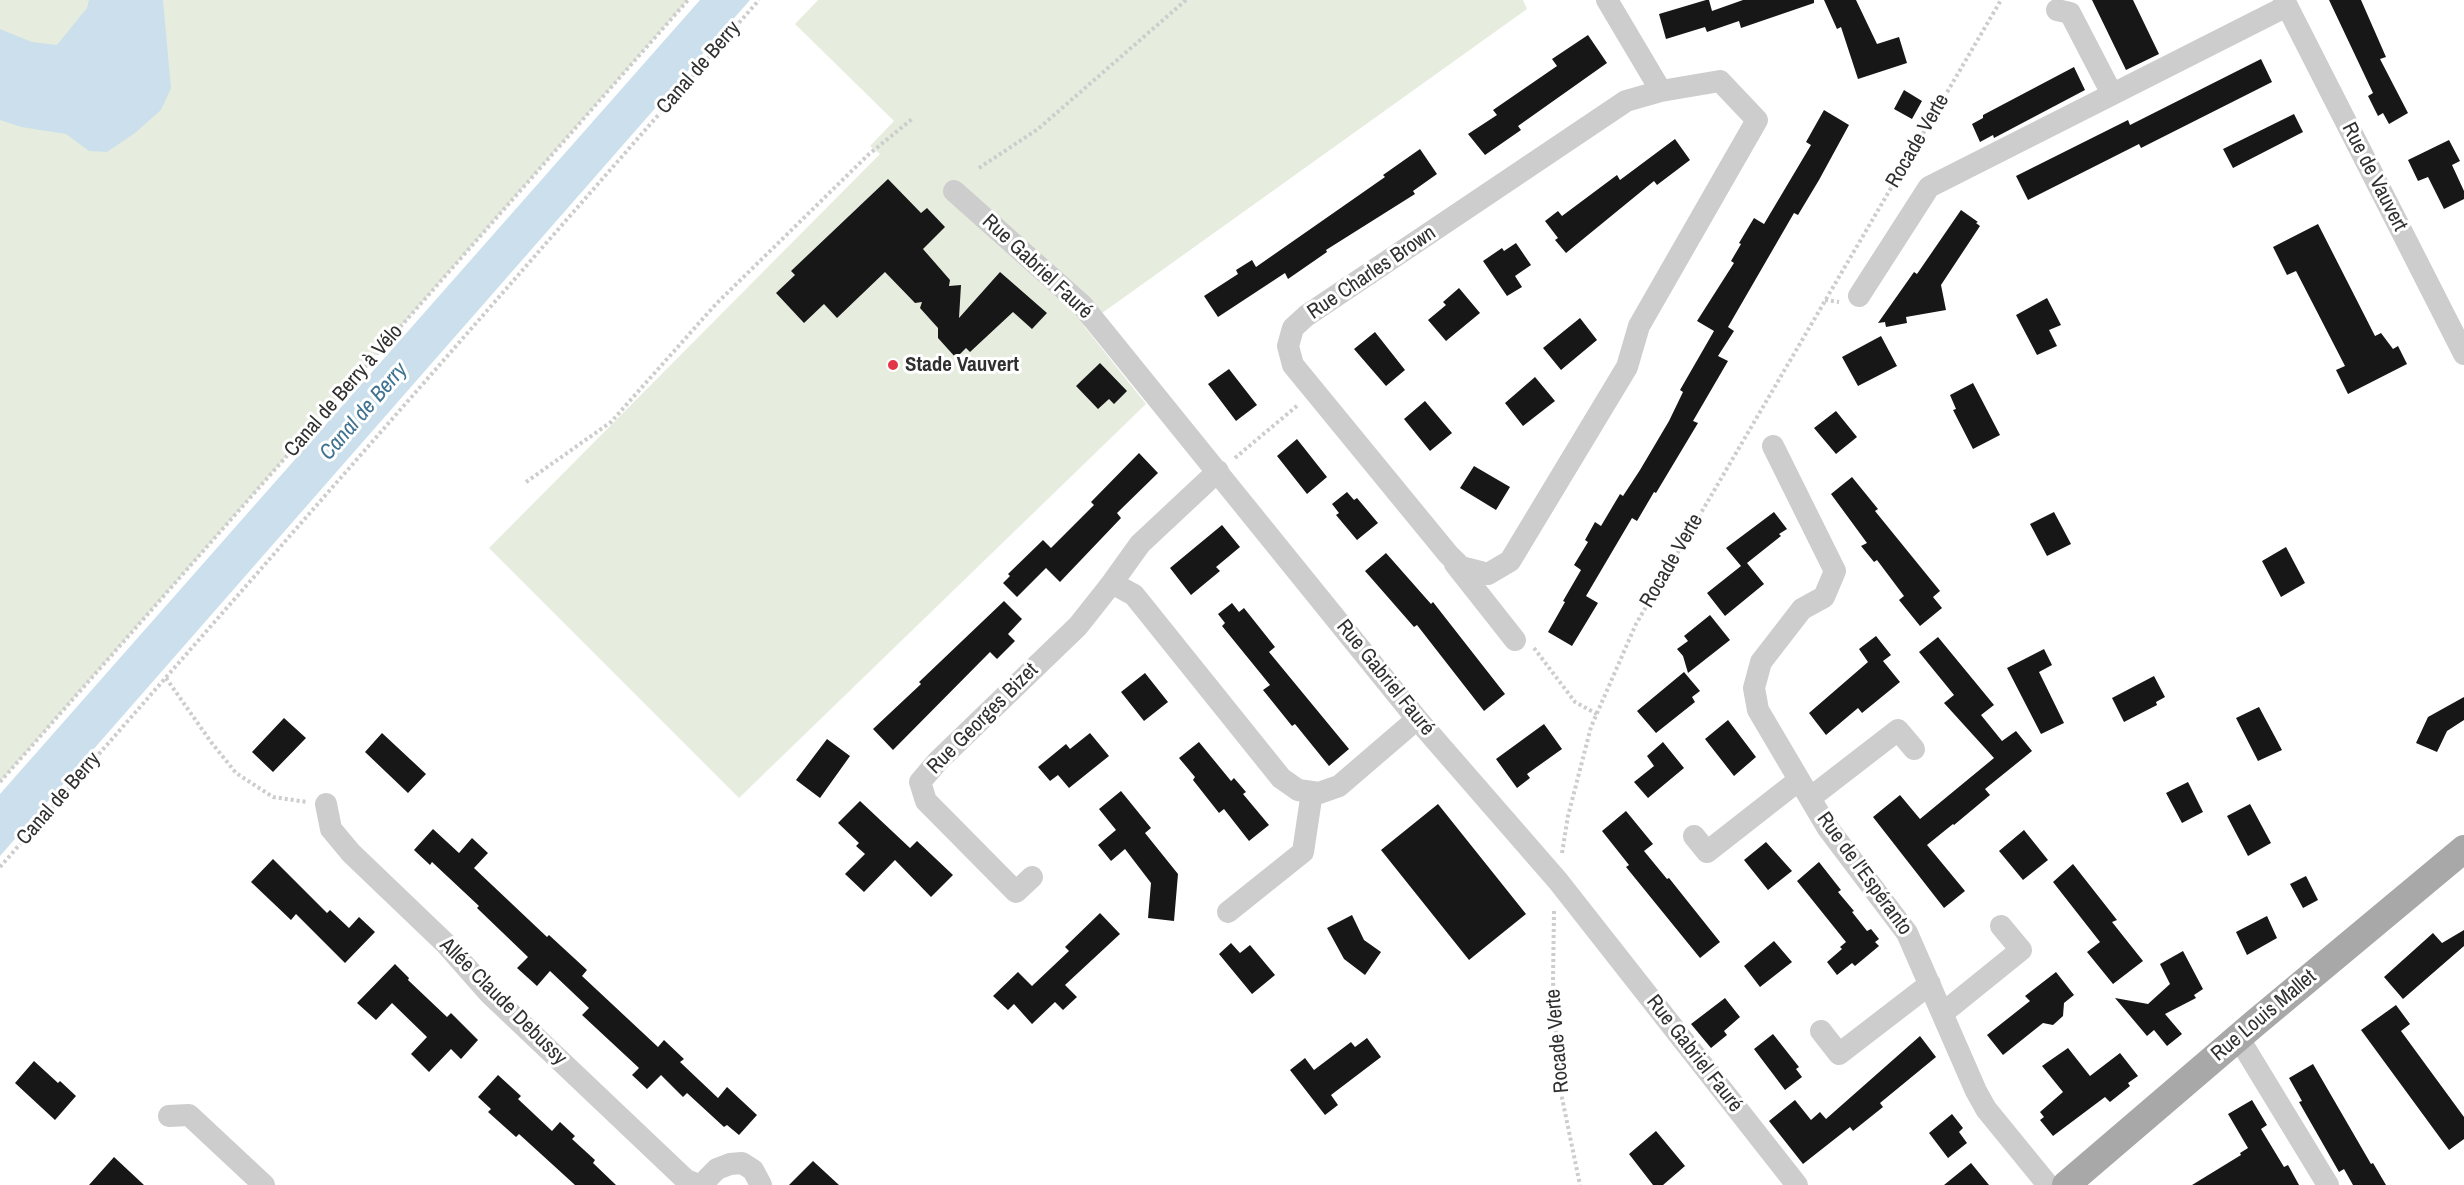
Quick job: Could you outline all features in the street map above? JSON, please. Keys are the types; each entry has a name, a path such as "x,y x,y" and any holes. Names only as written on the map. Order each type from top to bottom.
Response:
{"main road":[{"name":"Rue Louis Mallet","path":"2066,1185 2238,1037 2464,849"}],"street":[{"path":"1607,0 1660,91"},
{"path":"1859,296 1929,187 2285,3"},
{"name":"Rue de Vauvert","path":"2285,3 2464,354"},
{"path":"2057,10 2070,14 2112,94"},
{"name":"Rue Charles Brown","path":"1448,554 1461,567 1488,574 1510,561 1627,367 1639,326 1757,120 1720,81 1660,91 1626,101 1306,316 1293,328 1288,346 1293,365 1448,554 1515,640"},
{"name":"Rue Gabriel Fauré","path":"954,191 1082,305 1417,719 1558,881 1797,1185"},
{"name":"Rue de l'Espéranto","path":"1773,446 1835,571 1824,597 1802,609 1763,658 1755,679 1754,697 1758,710 1837,841 1907,933 1986,1109 2048,1185"},
{"name":"Rue Georges Bizet","path":"1032,877 1016,892 926,801 920,782 938,761 1078,626 1140,544 1218,471"},
{"path":"1112,583 1134,595 1281,778 1298,790 1319,793 1338,786 1417,719"},
{"name":"Rue de l'Espéranto","path":"1694,836 1707,852 1898,730 1914,749"},
{"path":"1228,912 1303,852 1312,792"},
{"name":"Allée Claude Debussy","path":"326,804 332,829 351,853 445,943 489,993 686,1180 699,1185"},
{"path":"1943,1013 2021,950 2001,926"},
{"path":"1821,1031 1839,1054 1930,984"},
{"path":"2238,1037 2328,1185"},
{"path":"170,1116 189,1115 264,1185"},
{"path":"706,1185 707,1179 717,1169 730,1164 742,1163 753,1170 761,1185"}],"path":[{"name":"Canal de Berry à Vélo","path":"0,782 688,0"},
{"name":"Canal de Berry","path":"0,867 759,0"},
{"path":"979,168 1038,129 1186,0"},
{"name":"Rocade Verte","path":"1580,1185 1560,1088 1552,981 1552,925 1568,816 1597,714 1641,614 2001,0"},
{"path":"526,482 611,422 716,304 868,155 912,119"},
{"path":"1218,471 1314,392"},
{"path":"1515,640 1530,643 1575,702 1597,714"},
{"path":"166,678 211,742 236,772 273,797 326,804"}],"green space":[{"path":"0,0 688,0 0,782"},
{"name":"Stade Vauvert","path":"818,0 1523,0 1527,9 1084,326 1146,404 739,798 489,548 880,154 870,146 894,121 795,24"}],"water":[{"path":"89,0 163,0 171,88 161,110 135,133 107,152 89,151 66,134 21,127 0,120 0,29 32,42 57,45 87,8"},
{"path":"700,0 750,0 0,856 0,794"}],"building":[{"path":"1709,0 1712,11 1743,0 1814,0 1814,3 1741,28 1739,21 1707,32 1705,27 1666,39 1659,14"},
{"path":"1824,0 1856,0 1877,44 1899,37 1907,63 1858,79 1841,27 1837,29"},
{"path":"2092,0 2133,0 2159,54 2126,70"},
{"path":"2329,0 2361,0 2386,57 2380,59 2408,113 2389,124 2383,113 2378,116 2368,96 2373,93"},
{"path":"1588,35 1607,63 1518,126 1521,130 1485,155 1468,134 1497,115 1493,110 1557,66 1552,59"},
{"path":"2261,59 2272,82 2141,148 2139,144 2028,200 2016,176 2128,120 2130,125"},
{"path":"2074,67 2085,90 1994,138 1993,135 1980,142 1972,124 1983,118 1983,115"},
{"path":"1904,90 1922,101 1912,119 1894,109"},
{"path":"1824,110 1849,125 1819,180 1798,215 1794,213 1728,327 1734,331 1718,356 1728,361 1693,421 1698,423 1637,521 1632,518 1586,596 1598,603 1572,646 1548,632 1581,570 1574,565 1588,542 1585,540 1595,522 1601,526 1620,494 1623,496 1669,421 1683,392 1680,390 1714,331 1697,321 1734,263 1731,261 1741,244 1739,243 1754,218 1764,224 1811,145 1806,142"},
{"path":"2294,114 2303,132 2233,168 2223,149"},
{"path":"1675,139 1690,160 1657,185 1654,181 1566,253 1555,240 1558,238 1545,221 1558,211 1562,216 1617,175 1620,180"},
{"path":"2449,140 2460,161 2452,165 2464,191 2464,199 2444,209 2428,177 2418,181 2408,160"},
{"path":"1420,149 1437,174 1413,191 1415,194 1326,250 1327,252 1288,279 1285,273 1218,317 1204,296 1238,274 1236,270 1252,260 1256,267 1385,177 1383,175"},
{"path":"888,179 921,213 927,208 945,227 923,249 950,280 949,286 961,285 959,318 1000,272 1047,313 1032,329 1013,312 970,352 966,348 956,358 938,338 938,328 920,308 922,302 915,303 885,272 837,318 824,304 804,323 776,293 795,275 791,271"},
{"path":"1961,210 1980,226 1941,285 1946,310 1906,317 1907,323 1886,327 1885,322 1878,323 1914,272 1917,274"},
{"path":"2318,224 2375,336 2381,333 2393,349 2398,346 2407,364 2348,394 2336,370 2345,366 2296,271 2287,275 2273,247"},
{"path":"1516,243 1531,265 1515,276 1522,287 1507,296 1483,261 1502,248 1504,251"},
{"path":"1459,288 1480,313 1446,341 1428,320 1446,305 1443,302"},
{"path":"2047,298 2061,325 2049,330 2057,346 2037,355 2016,315"},
{"path":"1580,318 1597,340 1561,370 1543,348"},
{"path":"1375,332 1405,370 1386,386 1354,349"},
{"path":"1881,336 1897,366 1858,386 1842,357"},
{"path":"1100,363 1127,391 1114,404 1109,399 1098,409 1076,386"},
{"path":"1229,369 1257,405 1236,421 1208,384"},
{"path":"1535,377 1555,401 1523,426 1505,403"},
{"path":"1973,383 2000,435 1973,449 1953,410 1956,409 1950,395"},
{"path":"1425,401 1452,433 1430,451 1404,419"},
{"path":"1836,411 1857,437 1836,454 1814,428"},
{"path":"1297,439 1327,477 1307,494 1277,456"},
{"path":"1139,453 1158,473 1117,513 1121,518 1060,582 1046,568 1017,597 1003,583 1010,576 1008,574 1043,540 1051,548 1094,505 1091,502"},
{"path":"1474,466 1510,487 1496,510 1460,488"},
{"path":"1852,477 1878,509 1875,511 1940,591 1933,597 1942,608 1920,626 1899,600 1904,596 1877,560 1874,562 1861,546 1867,543 1831,494"},
{"path":"1347,492 1354,500 1357,498 1378,523 1357,540 1336,515 1339,513 1332,504"},
{"path":"1774,512 1787,529 1747,563 1764,584 1725,616 1707,593 1741,566 1726,548"},
{"path":"2054,512 2071,544 2047,556 2030,524"},
{"path":"1222,525 1240,547 1216,567 1220,571 1191,595 1170,568"},
{"path":"2286,547 2305,583 2281,597 2262,561"},
{"path":"1386,553 1431,604 1433,602 1505,694 1484,711 1417,625 1414,627 1365,571"},
{"path":"1004,601 1022,619 1008,634 1015,641 997,659 990,652 893,750 873,729"},
{"path":"1232,603 1239,612 1244,608 1275,647 1269,652 1349,749 1329,766 1295,724 1292,726 1263,690 1270,685 1222,626 1225,623 1218,614"},
{"path":"1710,615 1730,640 1688,673 1683,656 1677,649 1688,641 1684,636"},
{"path":"1876,636 1891,655 1883,661 1900,682 1862,713 1858,708 1826,735 1809,713 1868,662 1859,649"},
{"path":"1938,637 1994,705 1981,715 2002,741 2016,731 2032,751 1985,789 1990,795 1927,845 1965,891 1944,908 1873,817 1900,795 1920,819 1994,758 1944,703 1954,695 1919,652"},
{"path":"2044,649 2052,665 2039,672 2064,723 2041,734 2007,668"},
{"path":"1684,672 1700,691 1692,697 1695,702 1656,733 1637,711"},
{"path":"1145,673 1168,702 1144,721 1121,692"},
{"path":"2154,676 2165,697 2156,702 2157,705 2124,722 2112,698"},
{"path":"2464,697 2464,720 2447,731 2437,752 2416,743 2428,717"},
{"path":"2259,707 2282,750 2258,761 2236,718"},
{"path":"284,718 306,738 273,772 252,752"},
{"path":"1728,720 1756,757 1734,776 1705,739"},
{"path":"1544,724 1562,749 1527,774 1530,778 1517,788 1496,759"},
{"path":"382,733 426,774 408,793 365,752"},
{"path":"1090,733 1109,756 1069,788 1058,775 1050,781 1038,767 1066,744 1070,749"},
{"path":"827,739 850,756 820,798 796,780"},
{"path":"1199,742 1231,781 1234,778 1246,792 1243,794 1269,825 1249,841 1224,809 1219,813 1179,758"},
{"path":"1663,742 1684,768 1648,798 1634,782 1654,766 1647,756"},
{"path":"2188,782 2203,812 2182,823 2166,793"},
{"path":"1121,791 1151,828 1145,833 1178,874 1174,921 1148,918 1151,883 1125,849 1111,861 1098,845 1116,830 1099,809"},
{"path":"860,801 910,848 917,841 953,875 931,897 895,860 864,892 845,874 865,854 856,846 859,843 838,823"},
{"path":"1438,804 1526,914 1469,960 1381,850"},
{"path":"2250,804 2271,843 2248,856 2227,816"},
{"path":"1626,811 1653,844 1644,851 1667,879 1669,878 1720,942 1700,958 1626,867 1629,865 1602,831"},
{"path":"433,829 459,853 472,838 488,853 474,868 547,937 549,935 587,970 582,976 658,1047 664,1040 684,1059 680,1062 718,1098 727,1087 757,1115 739,1135 727,1125 724,1127 687,1093 683,1097 661,1075 647,1089 632,1075 639,1068 582,1015 589,1008 550,971 537,986 517,968 528,957 477,908 479,906 432,862 430,865 414,850"},
{"path":"2024,830 2048,860 2023,880 1999,851"},
{"path":"1766,842 1792,871 1768,890 1744,860"},
{"path":"273,859 327,913 330,910 349,928 359,917 375,932 345,963 296,914 291,920 251,882"},
{"path":"1819,862 1841,890 1838,892 1854,911 1852,912 1867,931 1871,929 1879,939 1875,942 1879,946 1855,966 1852,963 1837,975 1827,962 1842,949 1840,947 1846,942 1797,881"},
{"path":"2073,864 2117,920 2112,922 2143,961 2113,984 2087,952 2100,942 2053,882"},
{"path":"2306,876 2318,900 2303,908 2290,884"},
{"path":"1100,913 1120,934 1065,985 1077,997 1063,1010 1055,1002 1032,1024 1014,1004 1008,1010 993,996 1018,972 1032,986 1069,951 1065,947"},
{"path":"1352,915 1364,940 1381,952 1365,975 1344,959 1327,928"},
{"path":"2267,916 2277,938 2247,955 2236,932"},
{"path":"2464,930 2464,946 2403,999 2384,977 2433,933 2442,943"},
{"path":"1774,941 1792,962 1760,987 1744,966"},
{"path":"1231,943 1240,953 1250,945 1275,975 1252,994 1219,954"},
{"path":"2183,951 2203,989 2194,995 2196,998 2165,1014 2182,1034 2167,1046 2154,1030 2147,1036 2115,998 2148,1004 2170,984 2160,964"},
{"path":"395,964 409,978 408,980 447,1017 451,1013 478,1040 461,1059 451,1049 429,1072 411,1054 427,1037 392,1003 376,1020 357,1003"},
{"path":"2056,972 2074,995 2064,1003 2063,1016 2053,1025 2043,1023 2003,1055 1987,1035 2030,1001 2025,996"},
{"path":"1725,998 1740,1017 1724,1031 1727,1035 1711,1048 1691,1024"},
{"path":"2396,1005 2410,1024 2401,1031 2464,1117 2464,1139 2449,1150 2361,1030"},
{"path":"1773,1034 1799,1067 1796,1069 1802,1077 1785,1090 1754,1049"},
{"path":"1920,1036 1936,1057 1880,1103 1883,1107 1853,1131 1850,1127 1803,1164 1769,1121 1795,1100 1811,1120 1820,1112 1826,1119"},
{"path":"1367,1038 1381,1057 1331,1095 1338,1105 1325,1115 1290,1070 1305,1058 1314,1070 1351,1042 1355,1047"},
{"path":"2068,1048 2090,1076 2120,1053 2138,1076 2128,1083 2130,1086 2110,1102 2105,1097 2053,1136 2040,1120 2044,1117 2040,1112 2063,1092 2042,1066"},
{"path":"34,1061 76,1096 55,1120 15,1083"},
{"path":"2313,1064 2371,1164 2373,1163 2386,1185 2353,1185 2344,1169 2339,1172 2299,1102 2302,1101 2289,1078"},
{"path":"498,1075 521,1096 518,1099 552,1131 560,1122 575,1136 572,1139 595,1160 593,1163 616,1185 575,1185 519,1134 516,1137 488,1112 491,1109 478,1097"},
{"path":"2252,1100 2267,1125 2261,1129 2284,1167 2288,1165 2299,1185 2192,1185 2241,1155 2240,1153 2248,1148 2228,1114"},
{"path":"1952,1114 1963,1128 1959,1132 1967,1143 1948,1158 1929,1133"},
{"path":"1656,1131 1685,1166 1663,1185 1653,1185 1629,1154"},
{"path":"114,1157 144,1185 89,1185"},
{"path":"813,1161 839,1185 789,1185"},
{"path":"1971,1163 1989,1185 1944,1185"}],"place":[{"name":"Stade Vauvert","path":"893,365"}]}
